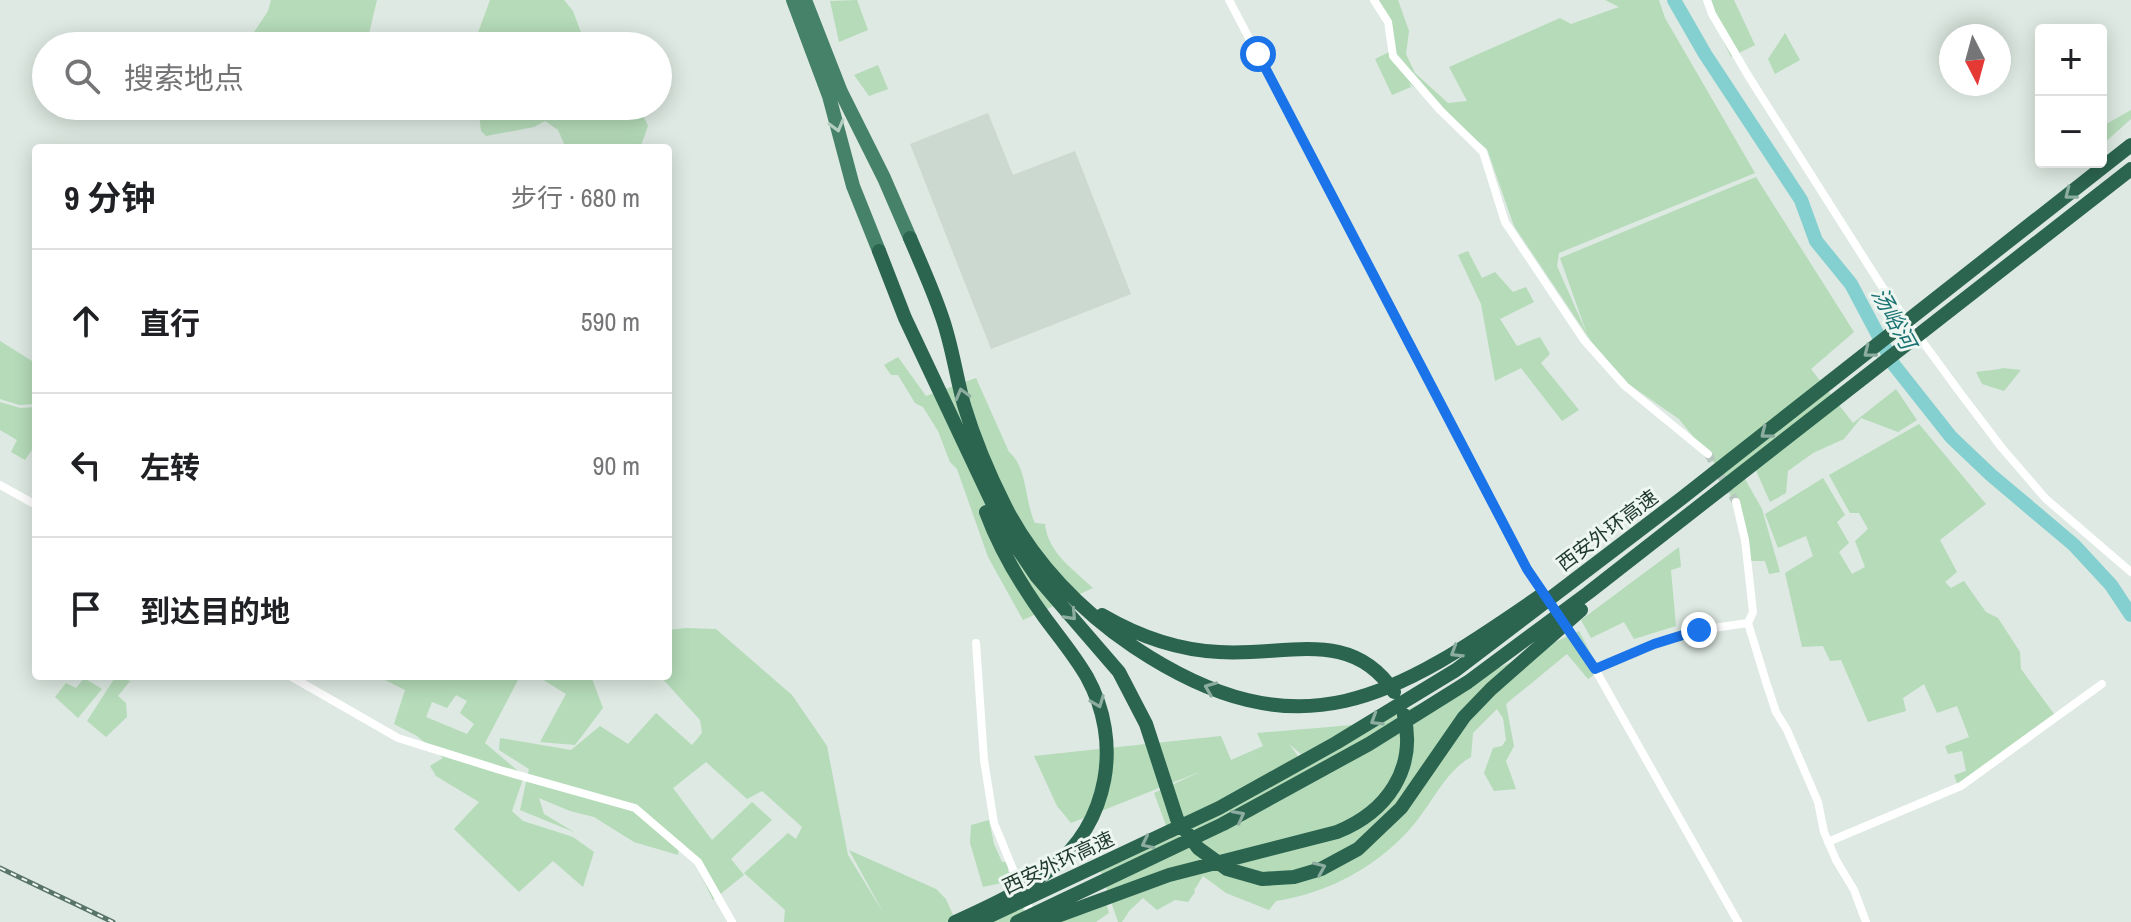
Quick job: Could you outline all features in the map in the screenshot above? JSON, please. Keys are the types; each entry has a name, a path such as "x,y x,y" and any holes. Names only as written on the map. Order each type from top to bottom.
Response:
{"highway":[{"path":"793,0 829,96 853,186 905,318 995,510 1020,555 1109,658 1126,684 1146,724 1172,809 1192,842 1212,860 1244,876 1271,879 1302,875 1341,859 1370,839 1401,808 1454,730 1485,695 1667,532"},
{"path":"805,0 841,92 884,178 943,318 967,415 1003,502 1019,532 1057,581 1087,611 1152,659 1199,684 1266,705 1317,706 1379,691 1429,668 1483,635 1682,498"},
{"name":"西安外环高速","path":"977,922 1219,808 1372,723 1486,648 2131,145"},
{"name":"西安外环高速","path":"1017,922 1174,850 1261,805 1468,682 1838,400 2131,169"},
{"path":"955,922 1039,878 1070,851 1086,829 1098,804 1108,752 1097,699 1076,661 1022,585 999,542 962,435"},
{"path":"1041,922 1169,875 1350,827 1386,801 1401,776 1406,753 1406,724 1397,697 1382,676 1359,658 1342,652 1311,648 1220,653 1170,644 1120,625 1057,581"}],"street":[{"path":"1229,0 1527,569 1595,669 1738,922"},
{"path":"1374,0 1388,22 1393,56 1440,110 1483,152 1505,222 1584,340 1625,386 1708,454"},
{"path":"1707,0 1749,77 1881,285 1961,394 2046,499 2131,572"},
{"path":"0,485 32,503"},
{"path":"1736,502 1745,540 1753,612 1748,623 1776,712 1818,802 1828,842 1854,890 1866,922"},
{"path":"1595,669 1654,644 1699,630 1748,623"},
{"path":"976,643 984,760 994,823 1035,922"},
{"path":"297,680 398,738 635,808 698,862 732,922"},
{"path":"1828,842 1961,786 2102,684"}],"shaded area":[{"path":"988,113 1013,175 1075,151 1131,294 991,349 910,144"}],"green space":[{"path":"271,0 377,0 369,32 254,32 268,11"},
{"path":"490,0 564,0 573,11 581,32 478,32"},
{"path":"857,0 868,30 839,42 830,1"},
{"path":"1378,0 1398,0 1409,31 1406,54 1415,73 1448,103 1467,101 1449,67 1560,18 1571,24 1619,7 1605,0 1659,0 1665,18 1755,173 1559,253 1557,266 1587,334 1560,258 1756,177 1854,332 1811,369 1853,423 1896,389 1917,420 1898,432 1861,418 1844,439 1813,453 1788,471 1786,493 1770,502 1754,466 1741,472 1762,509 1780,572 1769,574 1765,561 1747,561 1744,524 1716,465 1679,419 1627,383 1591,341 1514,226 1487,149 1409,83 1411,87 1392,95 1375,59 1391,51"},
{"path":"1703,0 1734,0 1755,45 1731,57"},
{"path":"1785,33 1800,60 1775,74 1768,59"},
{"path":"878,65 888,89 869,96 854,75"},
{"path":"2131,110 2131,119 2107,140 2107,124"},
{"path":"480,120 645,120 648,126 641,144 564,144 558,130 545,121 534,127 486,136 481,131"},
{"path":"1468,251 1482,278 1495,272 1513,292 1526,287 1534,302 1500,319 1517,346 1540,337 1550,354 1541,363 1579,410 1562,421 1521,368 1495,381 1481,304 1458,255"},
{"path":"0,341 32,361 32,404 19,405 0,399"},
{"path":"898,357 926,396 976,378 1009,452 1020,467 1035,523 1045,524 1056,552 1093,588 1023,620 988,557 957,469 950,462 938,431 923,407 915,403 898,375 891,375 884,365"},
{"path":"1996,370 2021,370 2004,391 1982,384 1976,372"},
{"path":"0,402 20,408 32,407 32,450 25,460 11,452 17,440 0,430"},
{"path":"1919,424 1986,504 1940,540 1957,572 1945,582 1951,588 1964,581 1986,612 1998,618 2020,652 2021,669 2057,718 1959,789 1954,775 1966,771 1962,751 1948,754 1945,746 1969,737 1957,706 1937,713 1924,684 1903,698 1906,711 1868,722 1841,660 1830,661 1823,646 1802,647 1785,573 1813,556 1806,536 1778,548 1765,514 1823,478 1845,515 1837,522 1849,543 1839,552 1852,574 1865,567 1855,541 1868,529 1859,513 1850,513 1829,475"},
{"path":"1679,547 1681,567 1671,570 1676,626 1634,639 1624,622 1591,638 1581,620"},
{"path":"716,629 792,695 827,746 848,855 884,914 849,850 936,889 946,899 956,922 784,922 785,910 744,873 788,833 796,839 802,827 762,791 747,799 706,762 673,788 712,840 752,802 772,820 731,859 744,875 713,900 689,851 680,841 678,855 634,842 594,817 539,798 544,814 574,832 520,810 529,769 499,750 500,738 571,750 600,726 628,744 656,713 692,745 702,733 700,720 664,680 672,680 672,630"},
{"path":"1579,631 1600,671 1588,679 1567,654 1506,704 1514,746 1506,761 1516,789 1494,791 1484,773 1493,748 1502,746 1506,740 1503,718 1497,709 1473,733 1471,757 1454,770 1415,823 1386,852 1353,875 1315,891 1276,901 1269,910 1226,893 1203,876 1188,902 1175,900 1157,910 1143,898 1122,922 1118,922 1099,866 1171,839 1154,793 1202,771 1071,823 1057,806 1034,756 1221,736 1231,760 1263,746 1257,733 1364,724 1301,754 1289,744 1300,759"},
{"path":"82,680 87,680 102,689 78,718 55,697 66,683 76,688"},
{"path":"113,680 130,681 118,696 126,703 127,717 106,737 87,721"},
{"path":"385,680 518,680 485,743 524,776 512,811 523,821 573,837 594,852 583,887 553,861 519,892 454,829 479,802 436,776 430,766 443,758 417,736 394,724 405,690","holes":["456,695 467,701 460,713 474,724 467,734 426,717 432,702 447,708"]},
{"path":"543,680 592,680 603,708 575,745 540,742 566,694"},
{"path":"989,820 994,844 1002,862 1010,862 1008,872 1015,872 1015,880 983,887 970,843 971,825"},
{"path":"1021,896 1025,918 1106,901 1109,913 1096,922 991,922"}],"waterway":[{"name":"汤峪河","path":"1674,0 1705,54 1801,200 1816,241 1851,284 1894,365 1951,437 2074,545 2111,585 2131,615"}],"tunnel":[{"path":"1708,454 1736,502"}],"railway":[{"path":"0,868 113,922"}],"route":[{"path":"1258,54 1527,569 1595,669 1654,644 1699,630"}]}
